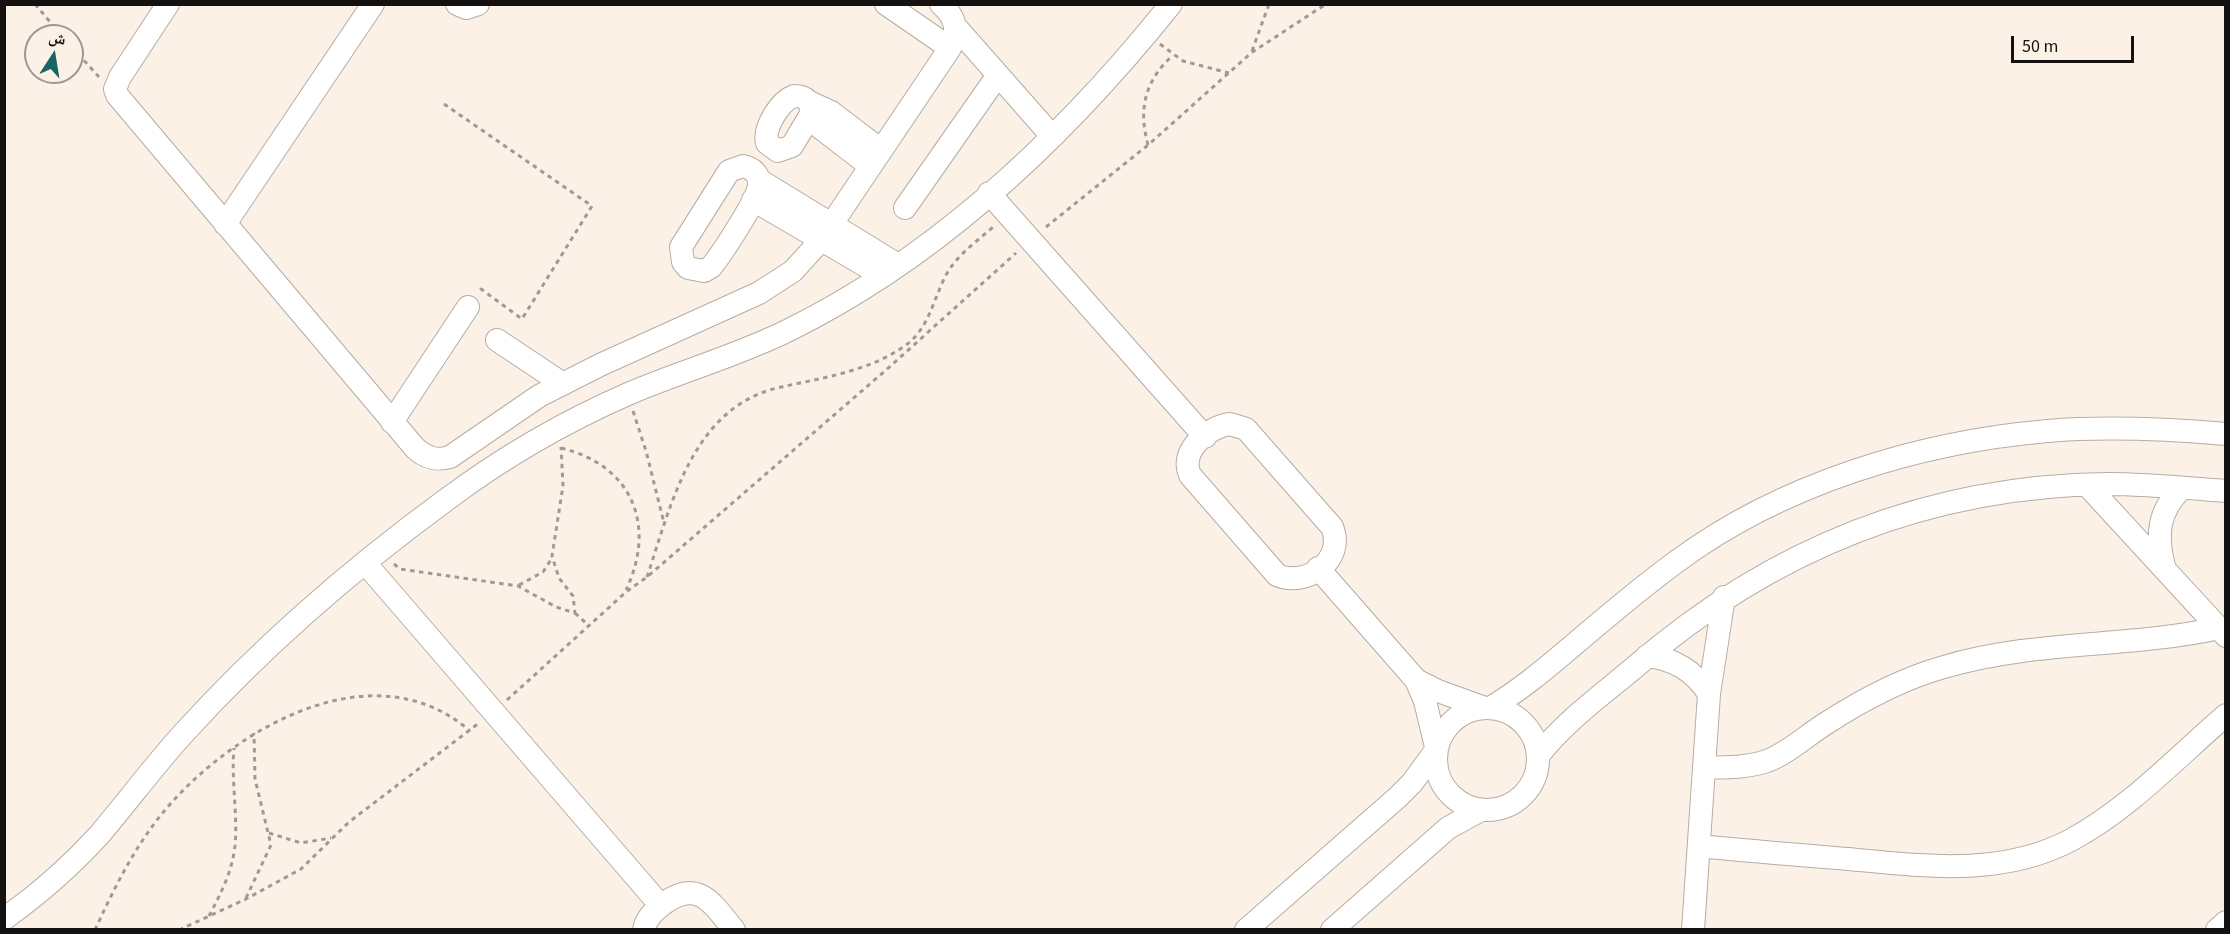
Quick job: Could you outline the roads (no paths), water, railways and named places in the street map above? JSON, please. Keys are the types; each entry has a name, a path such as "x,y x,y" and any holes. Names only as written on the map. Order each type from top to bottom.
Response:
{"street":[{"path":"168,4 120,77 115,89 120,101 392,422 422,455 441,459 450,457 510,414 562,384 759,293 793,271 827,232 950,48 956,26"},
{"path":"225,224 373,4"},
{"path":"457,4 466,8 478,4"},
{"path":"886,4 950,48"},
{"path":"942,4 949,11 956,26 1051,135"},
{"path":"4,919 71,864 98,836 181,736 251,663 374,557 455,493 557,440 627,394 747,349 785,332 854,295 890,271 989,193 1051,135 1149,32 1171,4"},
{"path":"905,208 998,75"},
{"path":"809,111 831,111 876,158"},
{"path":"756,190 890,271"},
{"path":"989,193 1205,437"},
{"path":"392,422 468,307"},
{"path":"497,340 562,384"},
{"path":"1222,425 1239,425 1246,429 1332,527 1336,543 1330,559 1318,568 1304,578 1296,580 1277,575 1187,468 1189,452 1222,425"},
{"path":"1246,930 1412,783 1436,749 1443,732 1454,719 1468,711 1487,708 1519,690 1677,561 1735,525 1796,494 1859,470 1976,440 2049,431 2112,428 2226,434"},
{"path":"1538,756 1559,732 1677,630 1724,597 1816,548 1881,522 1936,506 1993,494 2087,485 2226,491"},
{"path":"2087,485 2164,566 2222,632"},
{"path":"2164,566 2158,543 2161,518 2166,507 2182,488"},
{"path":"374,557 493,712 661,906"},
{"path":"1318,568 1416,680 1425,701 1436,749 1437,771 1446,790 1461,803 1480,810"},
{"path":"1693,930 1709,694 1724,597"},
{"path":"1704,768 1742,766 1766,761 1877,694 1913,678 1970,660 2058,646 2166,639 2222,632"},
{"path":"1647,656 1672,661 1683,667 1702,683 1709,694"},
{"path":"1332,930 1448,828 1480,810 1510,805 1522,796 1537,771 1538,756 1534,738 1523,723 1508,712 1487,708 1438,691 1416,680"},
{"path":"1699,846 1921,866 1971,867 2021,858 2069,841 2098,823 2226,715"},
{"path":"644,930 647,919 678,894 698,894 707,898 734,930"},
{"path":"2217,930 2226,922"}]}
